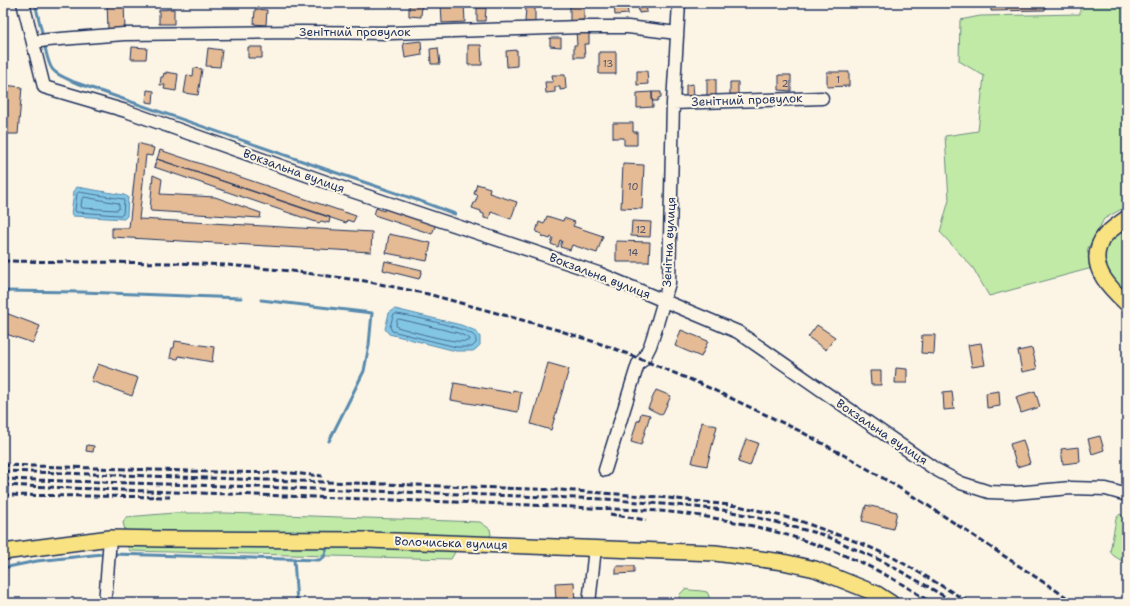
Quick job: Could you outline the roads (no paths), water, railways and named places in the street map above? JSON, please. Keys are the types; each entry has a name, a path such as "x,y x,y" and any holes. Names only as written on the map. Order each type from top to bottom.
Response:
{"main road":[{"path":"1125,220 1102,238 1096,254 1098,267 1106,282 1127,304"},
{"name":"Волочиська вулиця","path":"3,552 110,538 368,540 715,553 783,562 815,569 877,594 891,603"}],"street":[{"path":"23,3 33,42"},
{"name":"Зенітна вулиця","path":"605,470 638,364 643,360 650,346 669,283 673,103 679,3"},
{"name":"Зенітний провулок","path":"33,42 124,34 302,32 391,33 581,27 628,27 677,33"},
{"name":"Вокзальна вулиця","path":"33,42 44,87 126,111 343,188 598,273 738,332 935,469 961,483 989,492 1015,493 1070,488 1106,489 1127,495"},
{"name":"Зенітний провулок","path":"673,103 822,98"},
{"path":"105,603 110,538"},
{"path":"589,603 595,548"}],"water":[{"path":"77,187 128,197 127,216 124,219 73,216 71,214 74,191"},
{"path":"395,309 461,325 476,331 480,337 480,345 473,351 456,351 389,334 385,329 389,313"}],"waterway":[{"path":"35,3 43,37"},
{"path":"45,47 53,70 61,76 74,82 455,214"},
{"path":"3,291 82,292 241,298"},
{"path":"261,300 372,313 369,345 364,371 329,441"},
{"path":"113,554 319,560 324,557 327,548"},
{"path":"3,568 37,561 102,554"},
{"path":"294,559 297,603"}],"railway":[{"path":"3,261 174,263 227,265 291,271 365,281 428,294 558,330 610,347 701,384 800,431 858,463 924,503 1075,603"},
{"path":"3,465 291,473 322,476"},
{"path":"3,471 560,490 659,497 738,506 800,521 860,543 894,558 970,603"},
{"path":"3,479 605,499 723,510 824,535 884,562 955,603"},
{"path":"3,485 648,510 694,515 766,529 801,539 836,552 869,567 901,584 931,603"},
{"path":"3,495 170,497"},
{"path":"610,514 646,520"}]}
